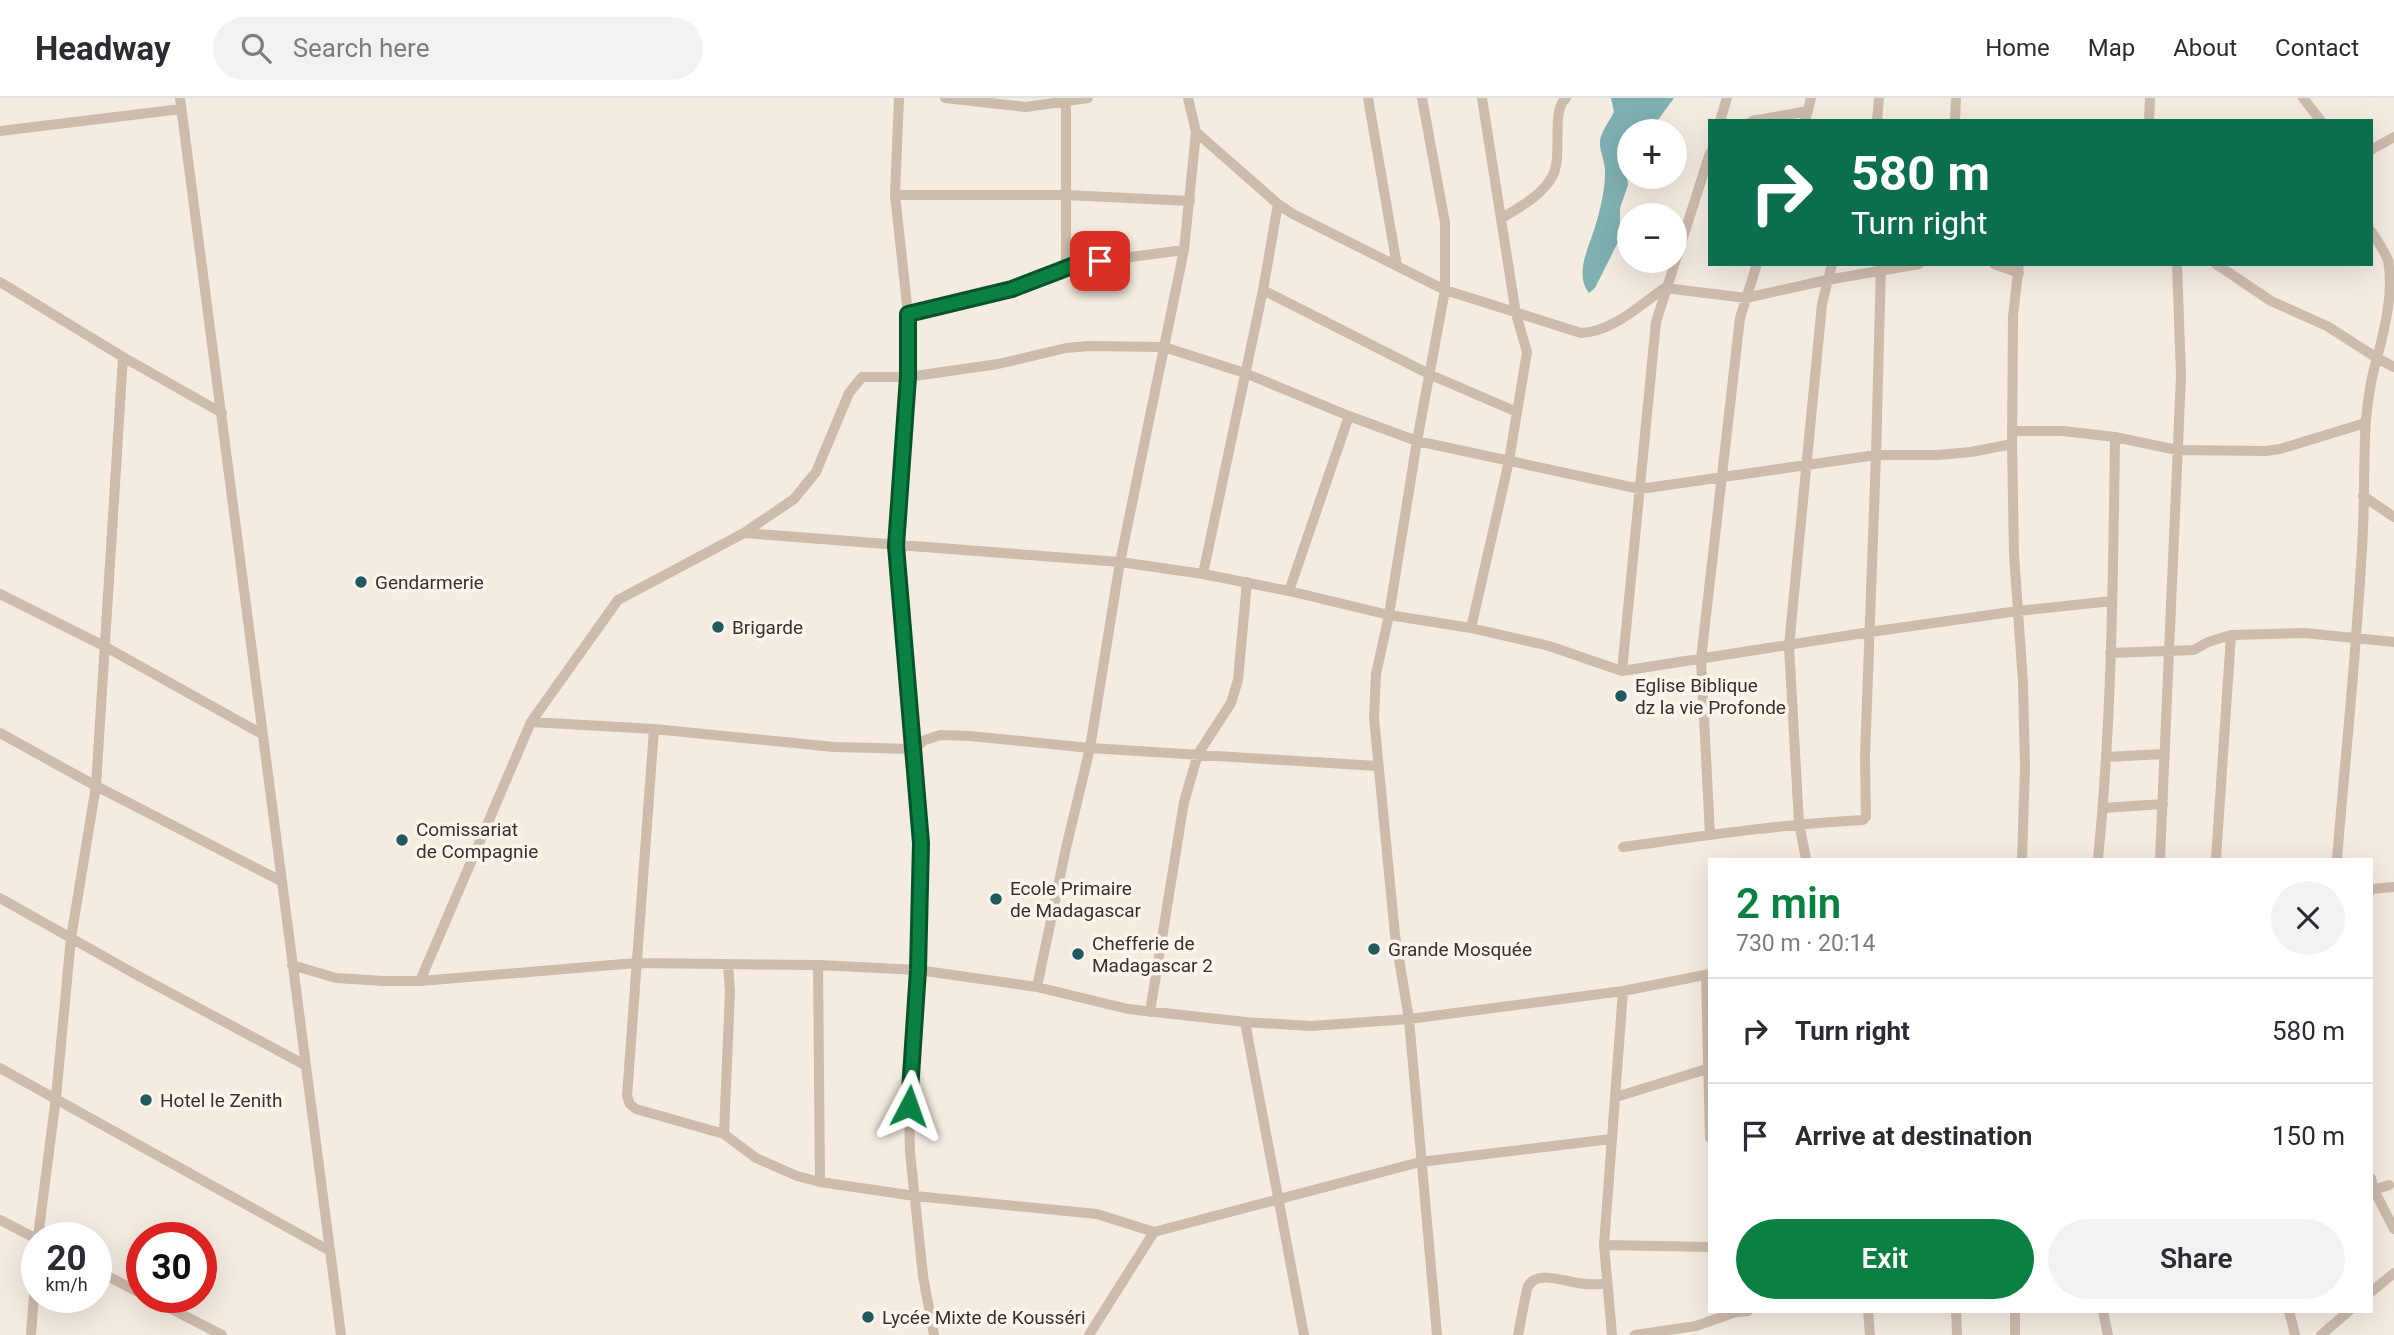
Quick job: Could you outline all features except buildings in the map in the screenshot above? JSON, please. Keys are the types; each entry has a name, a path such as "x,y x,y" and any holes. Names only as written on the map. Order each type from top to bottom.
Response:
{"street":[{"path":"899,98 895,195 908,314 908,377 896,546 921,843 909,1152 923,1276 934,1335"},
{"path":"945,98 1026,107 1066,99 1088,98"},
{"path":"1037,988 1090,748 1120,562 1184,250 1196,132 1188,98"},
{"path":"1368,98 1397,266"},
{"path":"1422,98 1445,223 1445,290 1389,615 1376,674 1374,718 1395,935 1409,1019 1437,1335"},
{"path":"1471,628 1509,461 1527,352 1516,314 1482,98"},
{"path":"1502,218 1527,203 1553,177 1557,165 1559,108 1566,98"},
{"path":"1721,119 1727,98"},
{"path":"1774,119 1806,116 1811,98"},
{"path":"1877,119 1879,98"},
{"path":"1955,119 1956,98"},
{"path":"2149,119 2150,98"},
{"path":"2303,98 2319,119"},
{"path":"1066,99 1066,268"},
{"path":"0,131 181,104 341,1335"},
{"path":"1196,132 1293,214 1445,290 1580,333 1589,333 1611,325 1665,288 1746,298 1900,266"},
{"path":"2373,149 2394,137"},
{"path":"1622,671 1656,322 1708,159"},
{"path":"895,195 1065,195 1190,201"},
{"path":"1203,574 1263,290 1278,204"},
{"path":"2337,858 2356,637 2363,526 2365,422 2370,382 2392,299 2388,259 2373,234"},
{"path":"908,314 1012,289 1077,264 1184,250"},
{"path":"1710,835 1701,659 1740,318 1756,266"},
{"path":"1806,858 1799,823 1789,646 1822,304 1831,266"},
{"path":"2160,858 2181,344 2177,266"},
{"path":"2219,266 2271,301 2327,326 2394,367"},
{"path":"1623,847 1799,823 1863,820 1866,817 1865,757 1877,455 1881,268"},
{"path":"2019,269 2013,316 2012,444 2014,554 2023,683 2025,767 2022,858"},
{"path":"0,282 222,413"},
{"path":"1263,290 1431,375 1517,412"},
{"path":"420,981 531,722 618,600 744,533 794,499 816,472 855,383 862,377 908,377 998,363 1066,348 1164,347 1245,373 1417,441 1640,489 1807,463 1877,455 1949,454 2012,444"},
{"path":"40,1222 56,1097 71,938 96,786 123,357"},
{"path":"1289,591 1349,416"},
{"path":"2012,431 2063,431 2115,437 2177,450 2266,451 2365,422"},
{"path":"2098,858 2104,808 2115,437"},
{"path":"2363,496 2394,517"},
{"path":"744,533 1120,562 1203,574 1389,615 1471,628 1549,646 1622,671 1870,632 2112,601"},
{"path":"1150,1012 1184,802 1199,754 1231,703 1238,680 1247,582"},
{"path":"0,594 104,646 262,734"},
{"path":"2110,653 2194,650 2208,642 2231,635 2305,633 2394,642"},
{"path":"2216,858 2230,682 2231,635"},
{"path":"531,722 654,729 834,747 914,749 925,740 940,735 970,736 1090,748 1377,766"},
{"path":"654,729 627,1096 636,1109 724,1133 756,1158 796,1176 820,1182 915,1196 1097,1214 1154,1232 1420,1162 1611,1139"},
{"path":"0,733 96,786 281,881"},
{"path":"2106,757 2164,754"},
{"path":"2104,808 2163,804"},
{"path":"2373,889 2394,887"},
{"path":"0,898 305,1065"},
{"path":"292,965 336,978 420,981 636,963 818,965 918,970 1037,988 1150,1012 1311,1026 1409,1019 1623,991 1708,975 1708,1069 1616,1097"},
{"path":"724,1133 730,991 728,964"},
{"path":"818,965 820,1182"},
{"path":"1612,1335 1604,1245 1623,991"},
{"path":"1245,1022 1304,1335"},
{"path":"0,1068 330,1251"},
{"path":"2389,1185 2373,1191 2394,1229"},
{"path":"0,1220 21,1230"},
{"path":"1089,1335 1154,1232"},
{"path":"1604,1245 1708,1247"},
{"path":"2373,1290 2394,1273"},
{"path":"1518,1335 1527,1289 1534,1279 1553,1278 1607,1284"},
{"path":"31,1335 33,1313"},
{"path":"179,1313 222,1335"},
{"path":"1868,1313 1870,1335"},
{"path":"1956,1313 1957,1335"},
{"path":"2015,1313 2015,1335"},
{"path":"2103,1313 2108,1335"},
{"path":"2290,1313 2295,1335"},
{"path":"2321,1335 2347,1313"},
{"path":"1635,1335 1685,1329 1720,1315"}],"water":[{"path":"1611,98 1674,98 1659,119 1617,119 1617,189 1627,189 1622,203 1617,203 1617,244 1595,288 1589,293 1585,286 1583,269 1599,214 1605,180 1600,141 1614,112"}],"place":[{"name":"Gendarmerie","path":"361,582"},
{"name":"Brigarde","path":"718,627"},
{"name":"Eglise Biblique dz la vie Profonde","path":"1621,696"},
{"name":"Comissariat de Compagnie","path":"402,840"},
{"name":"Ecole Primaire de Madagascar","path":"996,899"},
{"name":"Grande Mosquée","path":"1374,949"},
{"name":"Chefferie de Madagascar 2","path":"1078,954"},
{"name":"Hotel le Zenith","path":"146,1100"},
{"name":"Lycée Mixte de Kousséri","path":"868,1317"}],"route":[{"path":"909,1106 918,970 921,843 896,546 908,377 908,314 1012,289 1077,264 1100,261"}]}
